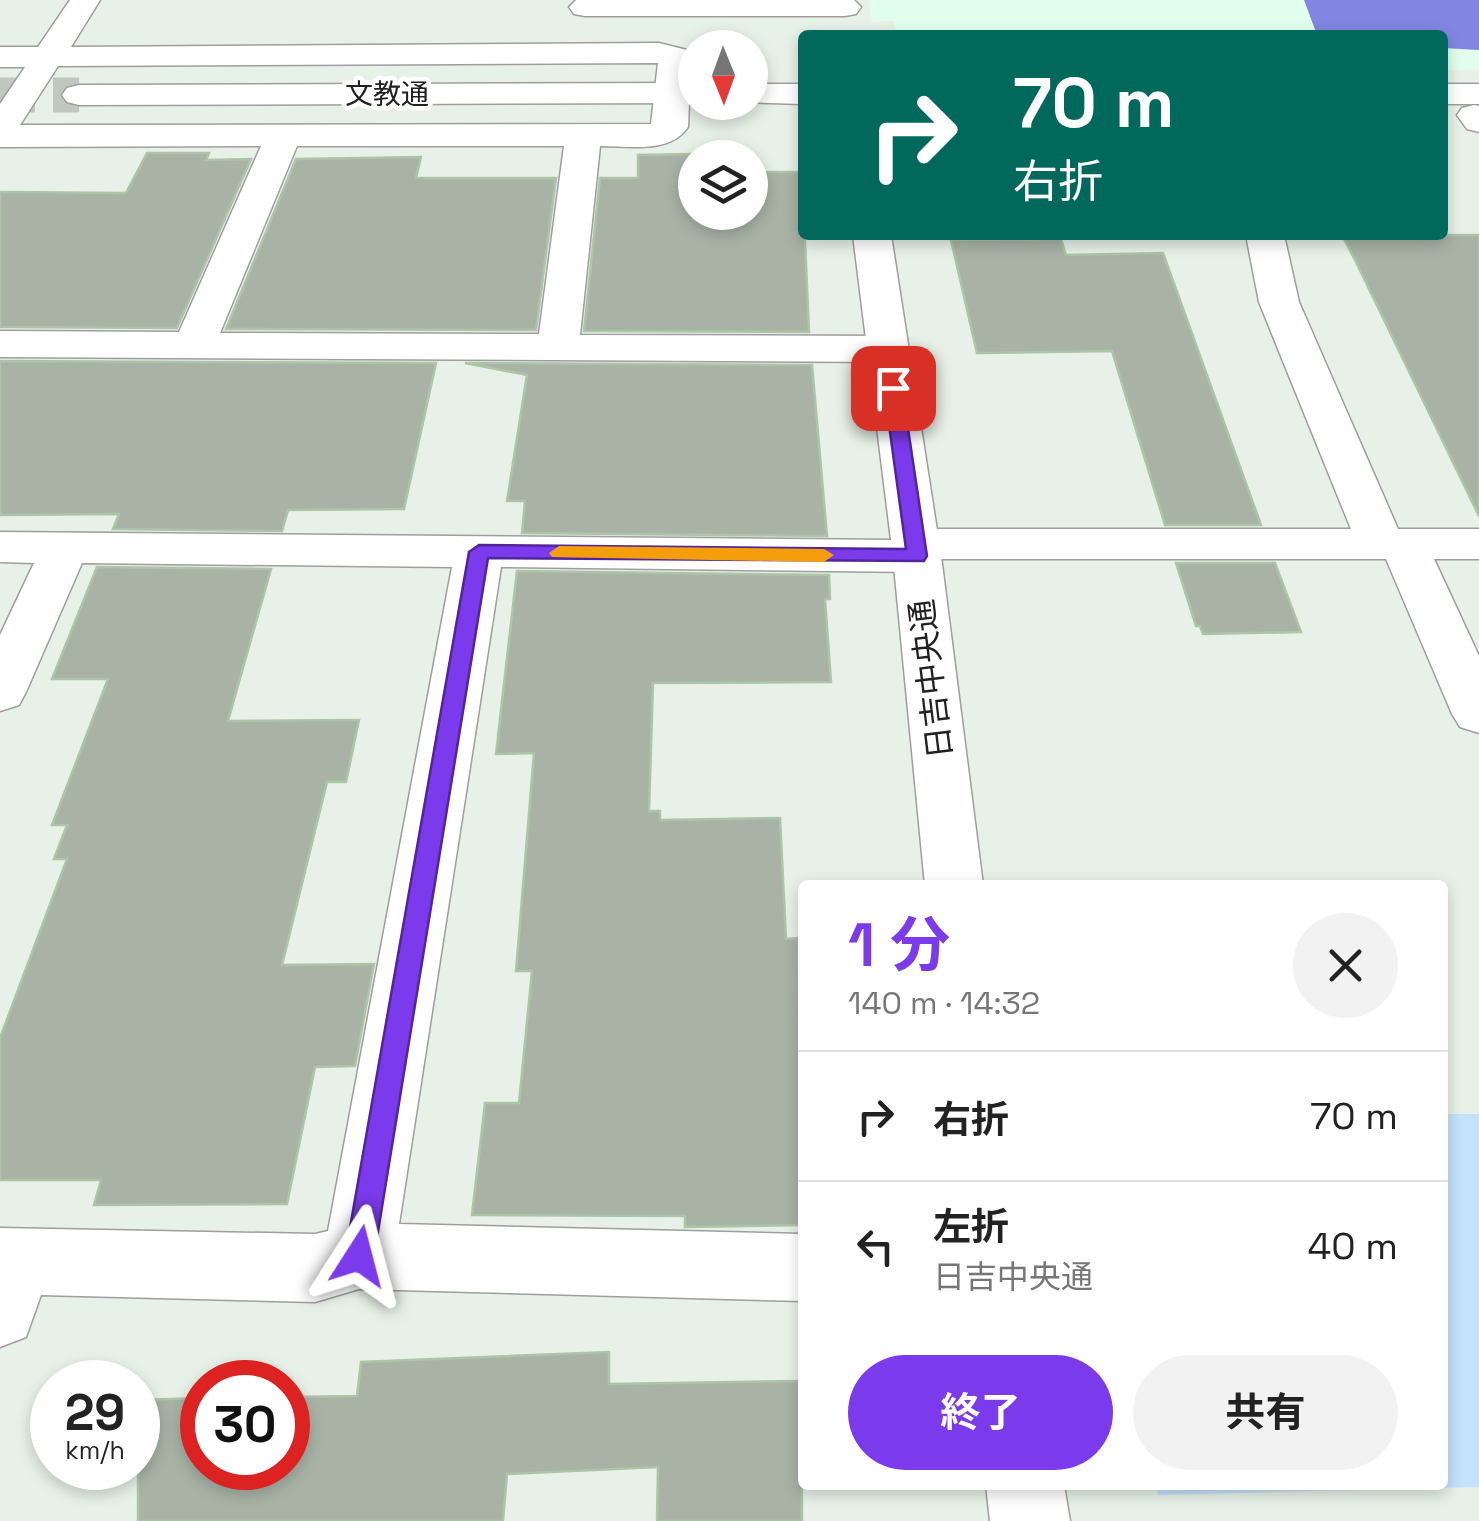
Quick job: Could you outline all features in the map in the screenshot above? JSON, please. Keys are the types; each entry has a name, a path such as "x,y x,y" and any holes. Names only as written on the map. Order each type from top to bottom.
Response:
{"street":[{"path":"1,135 85,0"},
{"path":"577,54 585,4 846,14"},
{"path":"0,56 659,54 675,57 678,68"},
{"name":"文教通","path":"79,94 678,93"},
{"path":"768,94 798,94"},
{"path":"1448,97 1477,111"},
{"path":"1,135 659,135 671,127 678,110"},
{"path":"194,346 284,134"},
{"path":"558,347 583,136"},
{"name":"日吉中央通","path":"873,240 916,550 953,880"},
{"path":"1266,240 1279,302 1392,544 1479,714"},
{"path":"0,344 887,349"},
{"path":"0,548 479,552 1479,544"},
{"path":"0,692 65,548"},
{"path":"359,1256 479,552"},
{"path":"5,1279 314,1268 359,1256 798,1268"},
{"path":"1026,1490 1030,1521"}],"shaded area":[{"path":"869,0 1479,0 1479,70 1448,70 1448,30 895,30 894,21 872,22"},
{"path":"1304,0 1479,0 1479,50 1448,48 1448,30 1315,30"},
{"path":"1448,1114 1479,1114 1479,1487 1448,1488"},
{"path":"1157,1490 1359,1490 1158,1495"}],"building":[{"path":"147,153 209,153 206,160 251,159 177,328 0,327 0,192 126,193"},
{"path":"678,154 678,230 768,230 768,172 798,172 798,240 805,240 809,332 584,331 600,178 638,178 638,155"},
{"path":"421,157 416,178 556,178 536,330 226,329 296,159"},
{"path":"1448,235 1479,235 1479,516 1345,240 1448,240"},
{"path":"951,240 1061,240 1066,255 1163,253 1261,525 1165,525 1112,351 977,353"},
{"path":"0,361 436,363 404,509 288,510 282,531 113,529 119,514 0,515"},
{"path":"465,363 812,365 827,536 522,533 525,501 507,501 527,375"},
{"path":"1176,563 1275,563 1301,632 1203,634 1200,626 1196,626"},
{"path":"97,567 271,569 228,721 359,720 346,782 327,782 282,965 374,964 355,1066 315,1067 287,1204 94,1205 101,1180 0,1180 0,1038 67,859 54,859 67,825 52,825 108,679 52,679"},
{"path":"517,571 829,575 830,599 825,599 831,682 653,683 649,811 660,811 660,820 780,818 786,939 798,938 798,1225 685,1227 685,1216 472,1215 485,1103 519,1103 532,971 516,971 534,753 496,754"},
{"path":"609,1352 609,1384 798,1381 798,1490 802,1490 802,1521 657,1521 658,1467 507,1474 503,1521 138,1521 138,1490 160,1490 160,1399 180,1399 180,1490 310,1490 310,1397 357,1396 361,1362"}],"tunnel":[{"path":"0,95 79,95"}],"slow traffic":[{"path":"559,553 824,555"}],"route":[{"path":"359,1256 479,552 916,556 893,388"}]}
